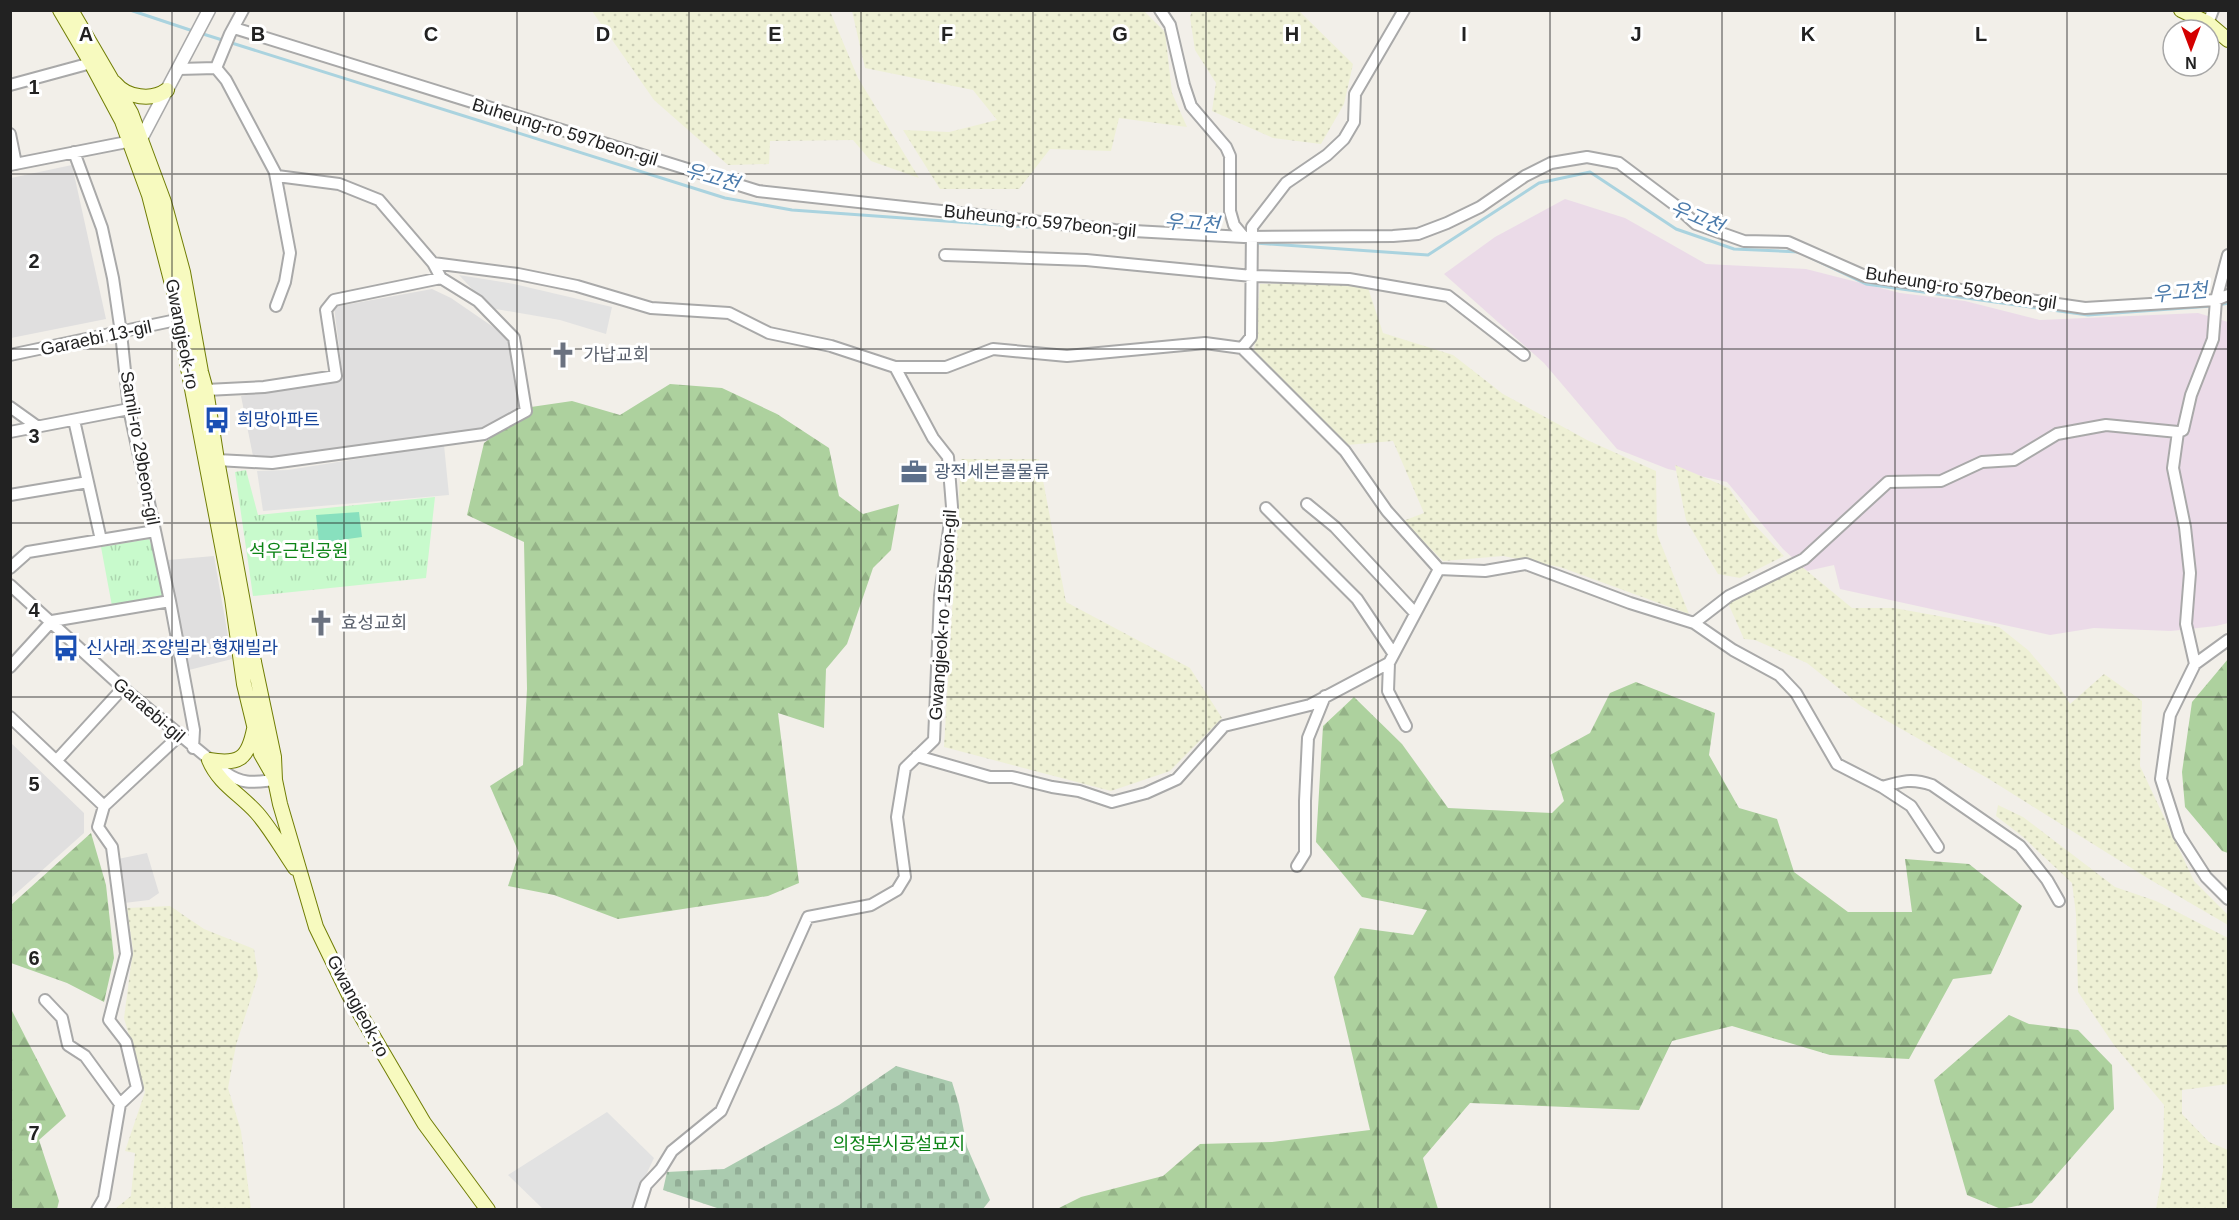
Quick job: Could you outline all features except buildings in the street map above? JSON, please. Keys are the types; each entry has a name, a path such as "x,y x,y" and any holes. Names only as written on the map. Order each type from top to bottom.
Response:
{"main road":[{"name":"Gwangjeok-ro","path":"60,10 135,140 164,202 180,262 206,390 254,662 274,757 275,780 316,927 377,1046 424,1123 489,1209"},
{"name":"Gwangjeok-ro","path":"71,10 131,113 135,140 181,319 187,363 232,598 244,684 261,754 275,780"},
{"path":"2181,10 2210,17 2229,40"},
{"path":"111,77 119,87 136,95 149,98 159,96 167,90"},
{"path":"210,760 234,761 243,756 251,745 254,724"},
{"path":"210,760 220,778 255,811 271,830 302,879"}],"street":[{"path":"216,68 243,10"},
{"path":"1160,10 1170,25 1191,106 1226,147 1230,156 1230,211 1234,225 1250,238"},
{"path":"1242,348 1251,337 1250,238 1252,227 1286,183 1327,155 1344,139 1354,122 1355,94 1404,10"},
{"path":"10,134 13,164 135,140 167,90 208,14"},
{"name":"Buheung-ro 597beon-gil","path":"232,31 758,191 1115,230 1250,238 1393,236 1418,234 1447,223 1480,207 1525,176 1551,163 1587,157 1619,163 1675,205 1696,224 1744,241 1788,242 1865,276 2085,308 2216,300 2229,296"},
{"path":"10,85 91,63"},
{"path":"178,69 216,68"},
{"path":"216,68 226,80 275,173 290,253 285,282 276,306"},
{"name":"Samil-ro 29beon-gil","path":"74,152 102,228 113,278 122,333 129,409 170,601 194,730 193,748"},
{"path":"217,460 272,463 484,434 526,411 514,338 478,300 441,278 433,262 379,200 339,184 277,176 275,173"},
{"path":"945,255 1086,260 1252,274 1349,279 1448,296 1524,355"},
{"path":"1694,623 1729,596 1804,559 1888,482 1941,481 1982,462 2014,460 2058,434 2106,425 2178,432 2183,430 2191,395 2213,339 2213,315 2229,255"},
{"path":"433,262 518,274 577,286 651,308 729,313 770,333 831,346 895,368 946,367 993,349 1067,356 1205,343 1242,348 1345,451 1387,511 1439,569 1485,571 1526,564 1630,603 1694,623 1733,650 1779,675 1796,693 1837,764 1882,787 1911,806 1938,847"},
{"path":"206,390 264,387 336,376 326,310 334,300 441,278"},
{"name":"Garaebi 13-gil","path":"10,355 181,319"},
{"name":"Gwangjeok-ro 155beon-gil","path":"638,1209 646,1185 662,1169 672,1151 721,1112 808,917 871,905 897,890 905,877 897,817 905,768 934,740 940,596 952,507 948,457 933,438 895,368"},
{"path":"10,407 38,427"},
{"path":"10,432 129,409"},
{"path":"74,420 101,540"},
{"path":"2178,432 2173,468 2185,527 2190,573 2186,624 2195,664"},
{"path":"10,495 88,482"},
{"path":"1307,504 1335,527 1415,613"},
{"path":"1266,508 1357,599 1391,658"},
{"path":"10,568 28,552 155,531"},
{"path":"1406,726 1388,691 1391,658 1439,569"},
{"name":"Garaebi-gil","path":"10,585 123,688 193,748 237,781 275,780"},
{"path":"10,667 52,621 170,601"},
{"path":"2229,640 2195,664 2170,715 2161,779 2179,835 2206,878 2229,898"},
{"path":"917,756 990,777 1012,777 1079,791 1112,802 1146,793 1177,779 1224,726 1310,705 1391,658"},
{"path":"57,760 123,688"},
{"path":"1298,866 1305,853 1308,738 1325,696"},
{"path":"10,717 104,806"},
{"path":"97,1209 104,1198 120,1104 137,1088 126,1042 109,1020 126,954 112,848 98,827 104,806 179,736"},
{"path":"1882,787 1901,781 1918,780 1932,785 1953,798 2020,846 2047,880 2059,901"},
{"path":"45,1000 62,1018 68,1045 85,1056 120,1104"}],"shaded area":[{"path":"72,165 106,319 11,338 11,178"},
{"path":"1565,199 1625,218 1706,264 1806,269 1900,293 1965,301 2040,320 2198,313 2228,322 2228,623 2171,631 2094,628 2050,635 1840,589 1834,565 1807,571 1783,549 1727,482 1668,469 1617,449 1544,363 1444,274 1495,237"},
{"path":"459,275 514,284 612,307 606,334 560,320 490,308"},
{"name":"희망아파트","path":"432,289 451,298 518,344 525,401 508,419 481,431 254,461 241,396 343,378 334,307"},
{"path":"444,445 449,495 263,511 257,471 288,470"},
{"path":"214,556 232,659 189,670 168,560"},
{"path":"10,742 84,813 84,833 11,898"},
{"path":"147,853 159,893 149,900 124,903 118,859"},
{"path":"607,1112 654,1158 630,1209 543,1209 508,1175"}],"green space":[{"path":"592,11 830,11 858,78 919,178 871,161 853,140 770,141 769,164 728,165 654,100"},
{"path":"852,11 1144,11 1165,32 1172,93 1187,127 1119,118 1111,151 1050,149 1019,189 940,189 903,130 949,132 997,120 973,90 865,68"},
{"path":"1192,11 1299,11 1353,64 1344,104 1321,144 1273,138 1212,111 1216,83 1195,50 1190,17"},
{"path":"1366,282 1383,333 1453,355 1503,394 1587,440 1656,471 1657,534 1689,614 1560,567 1503,556 1443,561 1403,521 1424,513 1393,441 1347,445 1254,352 1260,284"},
{"path":"670,384 722,388 777,414 829,448 839,496 863,514 899,504 891,550 873,568 847,644 826,669 824,728 778,713 799,883 768,896 618,919 554,895 508,886 519,853 490,786 523,765 527,689 524,542 467,515 484,443 531,407 572,401 620,415"},
{"path":"961,459 1039,459 1066,602 1190,668 1222,718 1170,771 1111,791 944,747"},
{"path":"1675,465 1729,488 1752,522 1784,556 1740,578 1718,574 1686,520"},
{"name":"석우근린공원","path":"246,470 258,515 435,497 426,578 253,596 235,472"},
{"path":"359,512 362,537 319,543 316,515"},
{"path":"149,539 154,551 163,596 112,606 101,547"},
{"path":"1801,566 1852,608 1894,608 1999,627 2028,650 2059,686 2070,704 2104,674 2142,701 2140,766 2194,881 2228,915 2228,925 2149,879 1989,779 1861,706 1807,663 1755,640 1744,639 1728,603"},
{"path":"2228,659 2228,853 2222,851 2185,807 2182,772 2192,702"},
{"path":"1636,682 1715,713 1709,755 1739,808 1777,819 1794,872 1848,912 1912,912 1905,859 1969,864 2022,906 1991,974 1953,979 1909,1059 1830,1055 1732,1026 1672,1041 1639,1110 1470,1103 1423,1158 1438,1209 1057,1209 1081,1197 1163,1176 1200,1144 1272,1142 1370,1130 1334,977 1360,928 1413,935 1427,910 1362,897 1316,842 1323,726 1354,697 1402,744 1448,808 1552,813 1564,801 1550,755 1590,733 1610,693"},
{"path":"1998,805 2023,817 2115,887 2156,901 2228,938 2228,1084 2182,1090 2182,1114 2209,1142 2228,1150 2228,1209 2156,1209 2163,1171 2164,1105 2114,1045 2078,992 2076,914 2072,883 2022,836 1996,816"},
{"path":"91,833 106,885 114,958 104,1002 67,983 11,963 11,905"},
{"path":"170,906 204,929 254,949 258,976 236,1045 228,1088 241,1131 251,1209 115,1209 131,1196 135,1153 125,1151 145,1092 124,1018 133,950 127,908"},
{"path":"10,1007 66,1116 39,1140 59,1201 57,1209 11,1209"},
{"path":"2009,1015 2029,1024 2078,1030 2112,1065 2114,1109 2032,1203 2001,1209 1967,1195 1934,1080"},
{"name":"의정부시공설묘지","path":"896,1066 952,1082 967,1147 990,1200 983,1209 720,1209 663,1190 667,1172 724,1169 839,1105"}],"waterway":[{"name":"우고천","path":"130,10 193,31"},
{"name":"우고천","path":"200,33 725,198 792,210 1057,229"},
{"name":"우고천","path":"1255,243 1428,255 1539,183 1590,172 1676,229 1734,249 1799,252"},
{"name":"우고천","path":"1807,256 1866,284 2088,315 2212,306"},
{"name":"우고천","path":"2219,305 2228,303"}],"place":[{"name":"가납교회","path":"563,355"},
{"name":"희망아파트","path":"217,420"},
{"name":"광적세븐콜물류","path":"914,472"},
{"name":"효성교회","path":"321,623"},
{"name":"신사래.조양빌라.형재빌라","path":"66,648"}]}
